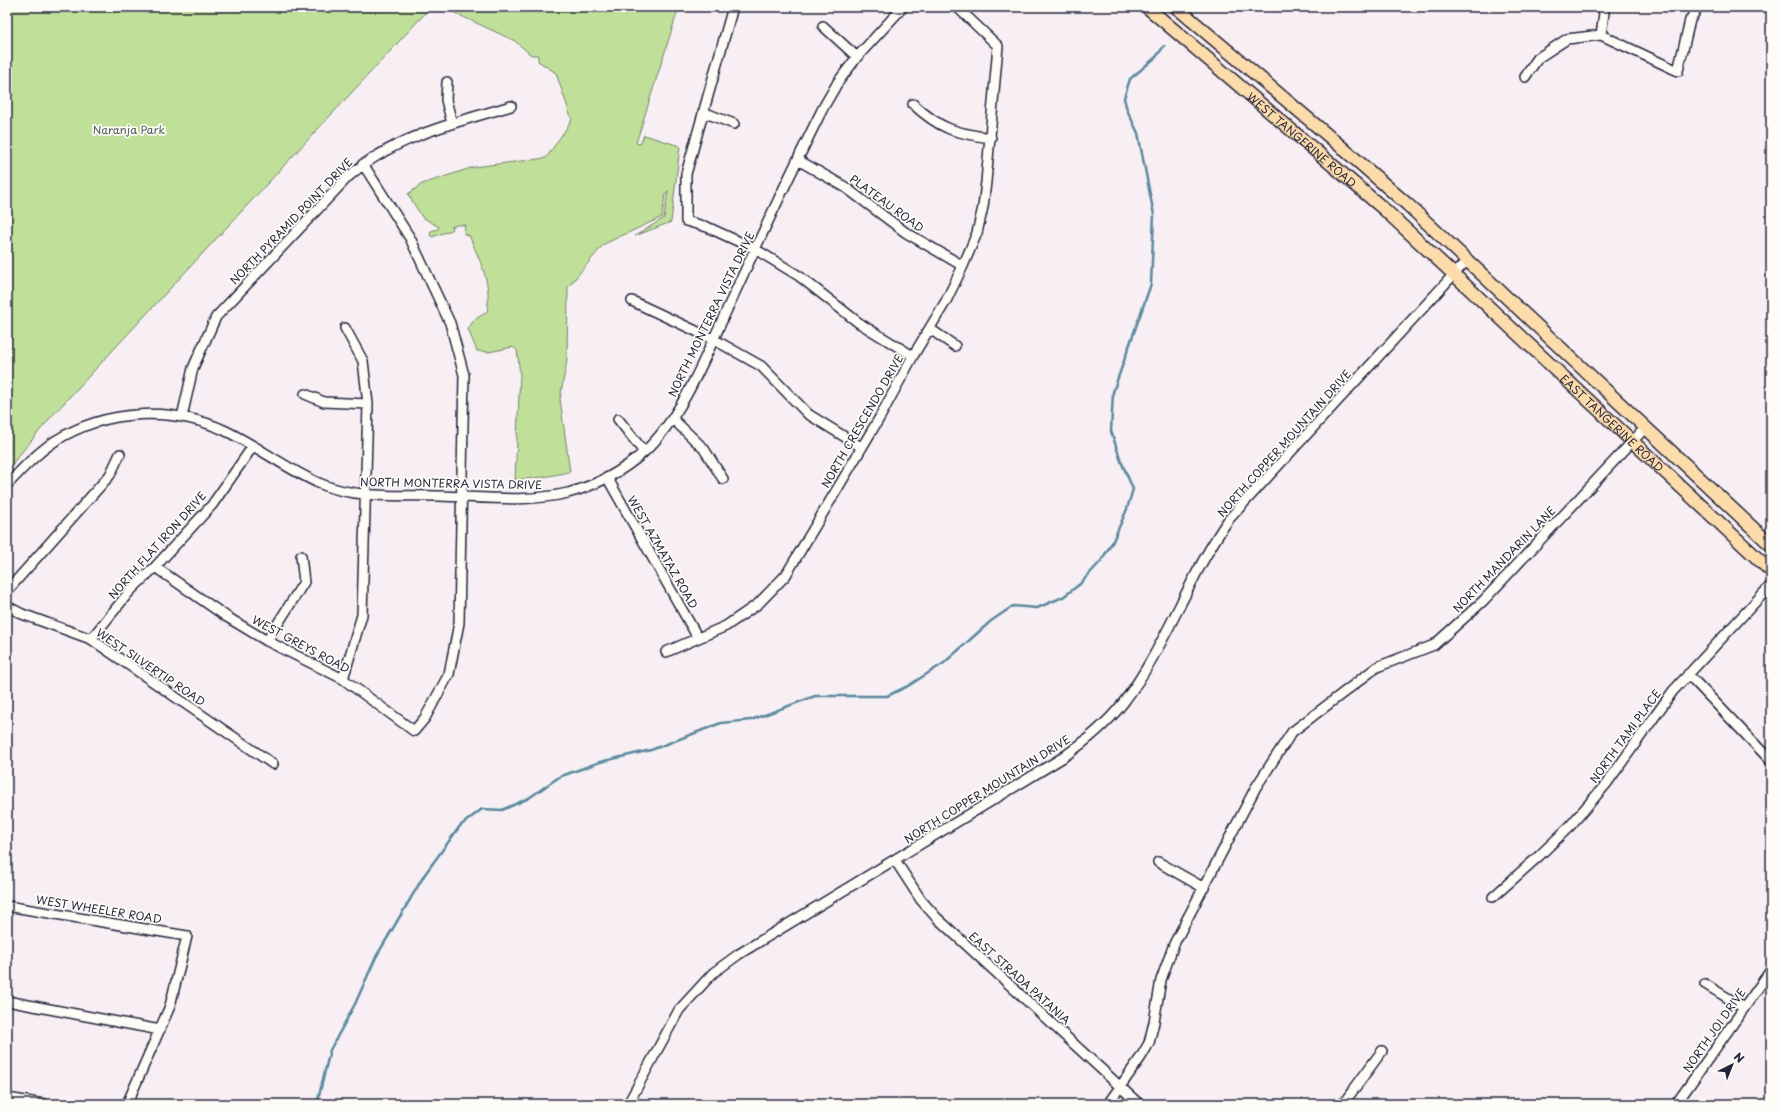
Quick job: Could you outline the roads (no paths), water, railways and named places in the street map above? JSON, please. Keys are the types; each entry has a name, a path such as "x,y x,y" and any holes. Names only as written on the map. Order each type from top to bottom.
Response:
{"main road":[{"name":"WEST TANGERINE ROAD","path":"1147,7 1338,168 1455,274"},
{"name":"WEST TANGERINE ROAD","path":"1176,7 1365,168 1467,260"},
{"name":"EAST TANGERINE ROAD","path":"1467,260 1771,545"},
{"name":"EAST TANGERINE ROAD","path":"1455,274 1771,571"}],"street":[{"path":"733,7 686,174 686,221 707,227 755,249 799,276 859,323 913,356"},
{"name":"NORTH MONTERRA VISTA DRIVE","path":"7,485 39,453 77,429 116,417 161,414 182,416 226,431 320,484 336,490 366,494 521,499 548,497 570,492 608,478 644,452 673,419 713,339 823,108 838,82 857,57 903,7"},
{"name":"NORTH CRESCENDO DRIVE","path":"666,652 726,626 758,604 786,575 880,417 913,356 946,301 963,266 977,233 983,207 998,46 957,7"},
{"path":"1601,35 1604,13 1602,7"},
{"path":"1525,77 1538,58 1567,38 1601,35 1678,71 1690,20 1698,7"},
{"path":"823,26 857,57"},
{"path":"447,82 446,100 452,124"},
{"path":"913,104 927,117 942,127 961,134 990,138"},
{"name":"NORTH PYRAMID POINT DRIVE","path":"182,416 193,368 216,316 306,221 363,164 391,147 452,124 511,106"},
{"path":"703,112 734,124"},
{"name":"PLATEAU ROAD","path":"798,160 845,187 905,232 963,266"},
{"path":"363,164 410,238 450,323 464,375 461,497"},
{"name":"NORTH COPPER MOUNTAIN DRIVE","path":"628,1104 679,1010 713,974 739,954 1062,758 1103,725 1122,705 1142,675 1208,552 1229,519 1467,260"},
{"path":"632,301 713,339 761,366 808,414 861,447"},
{"path":"343,679 362,615 368,404 363,360 345,328"},
{"path":"930,329 955,346"},
{"path":"304,394 324,402 368,404"},
{"path":"618,419 644,452"},
{"path":"673,419 704,450 723,479"},
{"name":"NORTH MANDARIN LANE","path":"1108,1104 1137,1062 1148,1043 1154,1022 1158,992 1165,966 1256,787 1292,732 1377,667 1434,644 1463,620 1483,601 1646,427"},
{"name":"NORTH FLAT IRON DRIVE","path":"91,639 130,591 155,567 212,505 253,446"},
{"path":"7,592 110,475 120,454"},
{"name":"WEST AZMATAZ ROAD","path":"608,478 698,638"},
{"name":"WEST GREYS ROAD","path":"155,567 227,617 267,641 343,679 414,731 425,718 449,674 459,623 461,497"},
{"path":"267,641 304,582 301,556"},
{"name":"NORTH TAMI PLACE","path":"1493,897 1539,856 1593,800 1607,783 1662,704 1771,585"},
{"name":"WEST SILVERTIP ROAD","path":"7,606 22,614 91,639 274,764"},
{"path":"1688,674 1771,761"},
{"name":"EAST STRADA PATANIA","path":"895,860 921,900 936,917 1139,1104"},
{"path":"1158,862 1204,888"},
{"name":"WEST WHEELER ROAD","path":"7,906 187,936 170,1006 160,1030"},
{"name":"NORTH JOI DRIVE","path":"1676,1104 1771,970"},
{"path":"1705,984 1744,1008"},
{"path":"7,1001 160,1030 127,1104"},
{"path":"1343,1104 1382,1051"},
{"path":"7,1098 44,1104"}],"waterway":[{"path":"317,1104 330,1050 355,1004 376,957 425,874 460,826 482,809 502,810 529,798 559,777 600,762 651,750 721,723 751,720 815,696 887,696 908,686 944,663 991,621 1013,606 1037,608 1063,597 1080,584 1101,561 1113,541 1127,509 1133,489 1121,461 1111,431 1113,392 1151,284 1154,215 1138,133 1127,110 1124,98 1130,79 1156,57 1164,46"}],"park label":[{"name":"Naranja Park","path":"129,129"}]}
